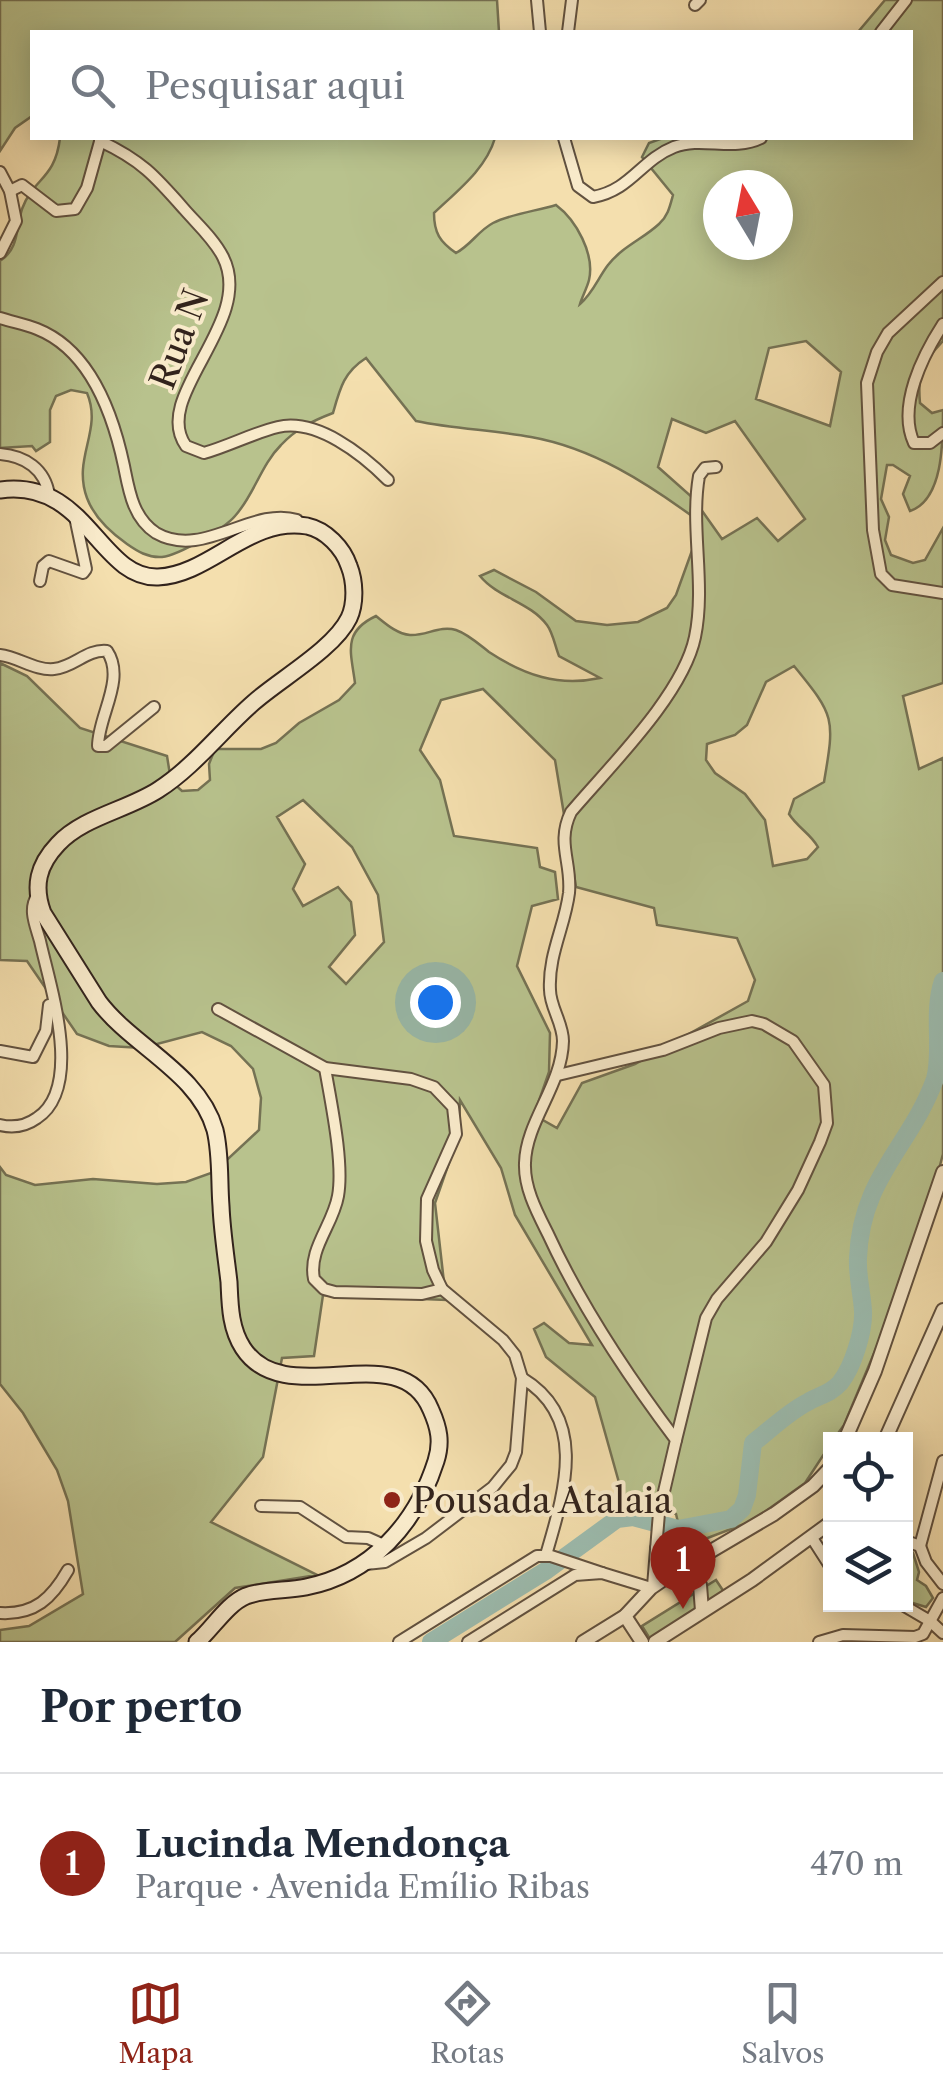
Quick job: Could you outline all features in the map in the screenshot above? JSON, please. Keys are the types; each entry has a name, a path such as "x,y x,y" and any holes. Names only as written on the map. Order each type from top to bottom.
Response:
{"main road":[{"path":"0,490 17,487 49,495 74,512 124,563 138,573 156,578 185,570 265,531 285,526 312,527 330,538 346,556 351,570 353,608 342,630 250,705 156,792 61,840 43,861 37,880 37,896 50,926 109,1014 175,1073 208,1112 216,1132 232,1322 246,1353 276,1373 297,1377 368,1373 405,1381 429,1403 439,1429 436,1461 409,1516 366,1564 326,1582 243,1597 196,1642"}],"street":[{"path":"537,0 540,30"},
{"path":"568,30 572,0"},
{"path":"883,30 906,0"},
{"path":"10,191 22,186 56,211 75,209 87,188 101,140"},
{"name":"Rua N","path":"101,140 140,162 209,237 224,259 230,281 226,316 181,408 179,430 186,446 204,453 280,427 298,426 346,444 388,480"},
{"path":"565,140 578,186 593,197 614,193 655,158 676,146 725,146 756,140"},
{"path":"0,172 10,191 16,221 0,253"},
{"path":"943,282 888,333 867,383 874,530 881,574 892,584 943,593"},
{"path":"0,318 38,329 68,347 82,362 116,432 130,497 142,520 158,534 183,540 214,537 279,517 294,518 312,527"},
{"path":"943,324 923,355 910,413 914,443 930,443 943,433"},
{"path":"0,454 30,463 45,479 49,495"},
{"path":"676,1440 611,1350 564,1270 527,1185 524,1163 558,1075 563,1040 550,991 552,957 569,891 563,829 570,812 677,682 695,639 698,485 705,468 716,467"},
{"path":"40,581 48,560 84,574 74,512"},
{"path":"0,646 18,658"},
{"path":"0,656 52,670 94,650 107,651 113,660 112,687 98,746 106,746 154,706"},
{"path":"0,1125 21,1126 34,1121 47,1110 57,1093 62,1062 32,910 37,896"},
{"path":"0,1051 33,1057 46,1031 50,986"},
{"path":"218,1009 326,1068 412,1079 434,1086 452,1108 456,1134 427,1199 424,1228 433,1270 442,1289 503,1340 515,1355 522,1378 516,1452 494,1487 400,1556 366,1564"},
{"path":"558,1075 662,1050 719,1028 752,1022 764,1024 793,1041 824,1085 827,1123 798,1190 766,1242 717,1298 706,1318 660,1513 652,1587"},
{"path":"326,1068 338,1195 333,1216 314,1256 314,1279 324,1289 336,1292 422,1294 442,1289"},
{"path":"848,1432 875,1371 943,1172"},
{"path":"889,1432 943,1310"},
{"path":"522,1378 551,1400 564,1432 565,1469 549,1556"},
{"path":"942,1470 920,1546 926,1562 943,1584"},
{"path":"583,1642 625,1616 652,1587 787,1506 823,1474"},
{"path":"261,1506 300,1507 346,1537 368,1538 386,1546"},
{"path":"662,1640 823,1529"},
{"path":"812,1538 823,1555"},
{"path":"913,1544 920,1546"},
{"path":"656,1548 688,1566 700,1585 702,1611"},
{"path":"399,1642 526,1560 549,1556 652,1587"},
{"path":"0,1612 21,1612 38,1606 53,1596 68,1570"},
{"path":"468,1642 562,1581 575,1575 602,1573"},
{"path":"819,1642 843,1635 915,1637 923,1634 943,1598"},
{"path":"913,1611 943,1634"},
{"path":"625,1616 642,1642"}],"green space":[{"path":"0,0 497,0 499,30 30,30 30,117 15,128 0,151"},
{"path":"885,0 943,0 943,341 923,368 919,392 920,403 932,413 943,410 941,454 935,483 921,505 910,511 903,494 910,476 893,465 887,465 881,499 889,517 885,540 891,555 913,563 925,560 943,528 943,683 903,696 919,769 943,758 943,1154 918,1248 844,1425 839,1432 823,1432 823,1456 805,1483 752,1521 684,1547 676,1514 625,1504 595,1397 546,1357 534,1329 544,1323 569,1343 592,1345 515,1215 501,1168 460,1100 459,1134 435,1203 446,1300 323,1295 314,1356 282,1358 263,1457 211,1522 317,1575 235,1588 175,1642 0,1642 0,1630 29,1626 83,1594 68,1501 57,1470 23,1413 0,1384 0,1167 6,1175 35,1185 93,1179 186,1182 214,1172 259,1130 261,1098 253,1069 231,1046 202,1032 142,1048 109,1046 77,1034 27,961 0,960 0,663 27,676 80,728 167,756 171,781 182,791 198,790 210,780 209,764 215,749 261,749 339,700 355,683 353,636 376,616 405,634 456,630 502,660 542,677 570,681 600,678 559,656 551,632 540,617 480,576 494,570 536,592 576,621 607,625 638,622 667,608 676,595 698,534 696,519 639,480 576,449 531,437 416,421 366,358 344,381 333,413 305,426 281,445 242,508 229,521 201,541 170,555 147,555 103,524 87,498 83,470 92,420 87,393 71,390 56,396 50,410 50,442 36,451 32,446 0,448 0,261 14,244 22,209 54,162 60,140 494,140 478,170 434,213 439,236 456,253 493,223 556,205 577,228 589,259 589,280 580,304 614,258 659,224 668,211 673,195 642,157 649,143 657,140 913,140 913,30 860,30","holes":["806,341 841,372 830,426 756,399 769,348","672,419 706,433 735,421 805,519 778,541 757,518 722,539 693,498 658,467","794,666 818,696 830,730 824,782 794,799 789,814 818,847 807,859 773,866 765,820 745,794 715,773 706,760 707,744 735,735 747,725 766,682","483,689 555,760 576,887 654,908 657,925 737,938 755,980 748,1001 635,1064 582,1083 557,1128 534,1115 549,1072 550,1033 517,966 532,906 558,899 555,872 540,867 537,848 454,836 440,780 420,750 441,700","303,800 352,847 378,895 384,942 346,984 329,967 355,935 351,902 338,887 303,906 293,889 305,864 277,817"]},
{"path":"913,1553 919,1572 917,1580 933,1598 926,1607 913,1603"},
{"path":"716,1580 724,1592 650,1639 642,1626"}],"waterway":[{"path":"431,1642 547,1570 617,1519 633,1517 678,1529 731,1519 742,1509 747,1495 753,1443 793,1411 840,1383 862,1328 858,1265 861,1230 877,1183 935,1079 943,981"}],"place":[{"name":"Pousada Atalaia","path":"392,1500"},
{"name":"Lucinda Mendonça","path":"683,1609"}]}
